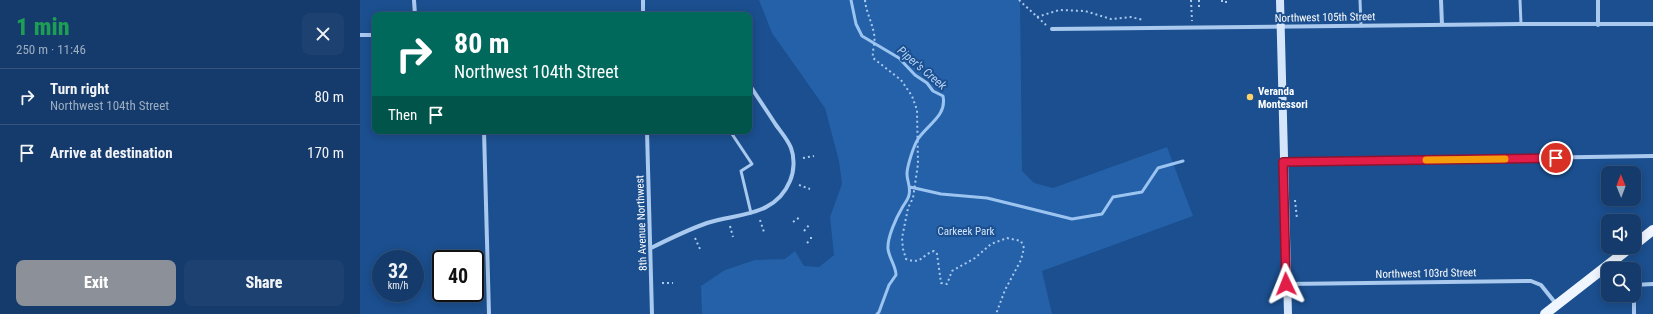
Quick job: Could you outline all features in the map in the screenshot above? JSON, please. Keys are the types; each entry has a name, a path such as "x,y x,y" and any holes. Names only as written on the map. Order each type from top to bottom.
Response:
{"main road":[{"path":"1641,239 1653,230"},
{"path":"1545,314 1622,254"}],"street":[{"path":"414,0 415,12"},
{"path":"643,0 643,12"},
{"path":"1280,0 1286,284 1288,314"},
{"path":"1441,0 1442,25"},
{"path":"1598,0 1598,25"},
{"name":"Northwest 105th Street","path":"1052,30 1521,24 1653,24"},
{"path":"360,36 372,35"},
{"path":"651,248 697,226 715,220 751,213 771,205 781,197 791,178 793,164 792,151 789,144 752,92"},
{"path":"484,134 489,314"},
{"name":"8th Avenue Northwest","path":"647,134 652,314"},
{"path":"1283,162 1653,156"},
{"name":"Northwest 103rd Street","path":"1286,284 1531,281 1541,285 1557,304"},
{"path":"1641,285 1653,284"},
{"path":"1634,302 1634,314"}],"lane":[{"path":"1360,0 1361,26"},
{"path":"1520,0 1521,24"},
{"path":"732,134 752,164 741,170 751,213"}],"path":[{"path":"865,0 875,42 872,50 873,58 901,80 912,96 917,110 918,164 913,198 908,208 902,238 906,259 913,262 921,260 929,253 934,251 937,254 941,283 947,284 952,271 975,258 992,244 1007,238 1021,241 1024,248 1021,260 1005,290 996,314"},
{"path":"1019,0 1052,30"},
{"path":"1191,0 1192,28"},
{"path":"1199,0 1199,8"},
{"path":"1222,0 1222,2 1228,2"},
{"path":"1037,17 1059,10 1085,11 1111,19 1131,17 1148,21"},
{"path":"1185,22 1192,22"},
{"path":"802,158 814,156"},
{"path":"799,185 810,189"},
{"path":"793,222 800,217"},
{"path":"760,220 764,232"},
{"path":"804,230 810,224"},
{"path":"730,226 733,237"},
{"path":"695,238 700,249"},
{"path":"807,243 810,239 814,238"},
{"path":"662,283 673,283"}],"green space":[{"name":"Carkeek Park","path":"759,0 1020,0 1022,171 1034,183 1053,188 1167,147 1193,216 1042,271 1052,314 702,314 701,286 725,270 755,260 785,259 795,251 804,266 819,267 834,255 830,217 842,184 839,161 825,108 772,33"}],"waterway":[{"name":"Piper's Creek","path":"851,0 856,24 862,36 899,58 915,75 927,83 933,91 943,96 942,109 936,119 918,139 911,156 907,174 910,189 908,199 895,222 888,244 888,249 896,275 889,285 877,314"},
{"path":"910,187 941,194 987,198 1072,219 1102,214 1113,197 1142,192 1158,168 1183,161"}],"slow traffic":[{"path":"1426,160 1505,159"}],"place":[{"name":"Veranda Montessori","path":"1250,97"}],"route":[{"path":"1286,284 1283,162 1556,158"}]}
